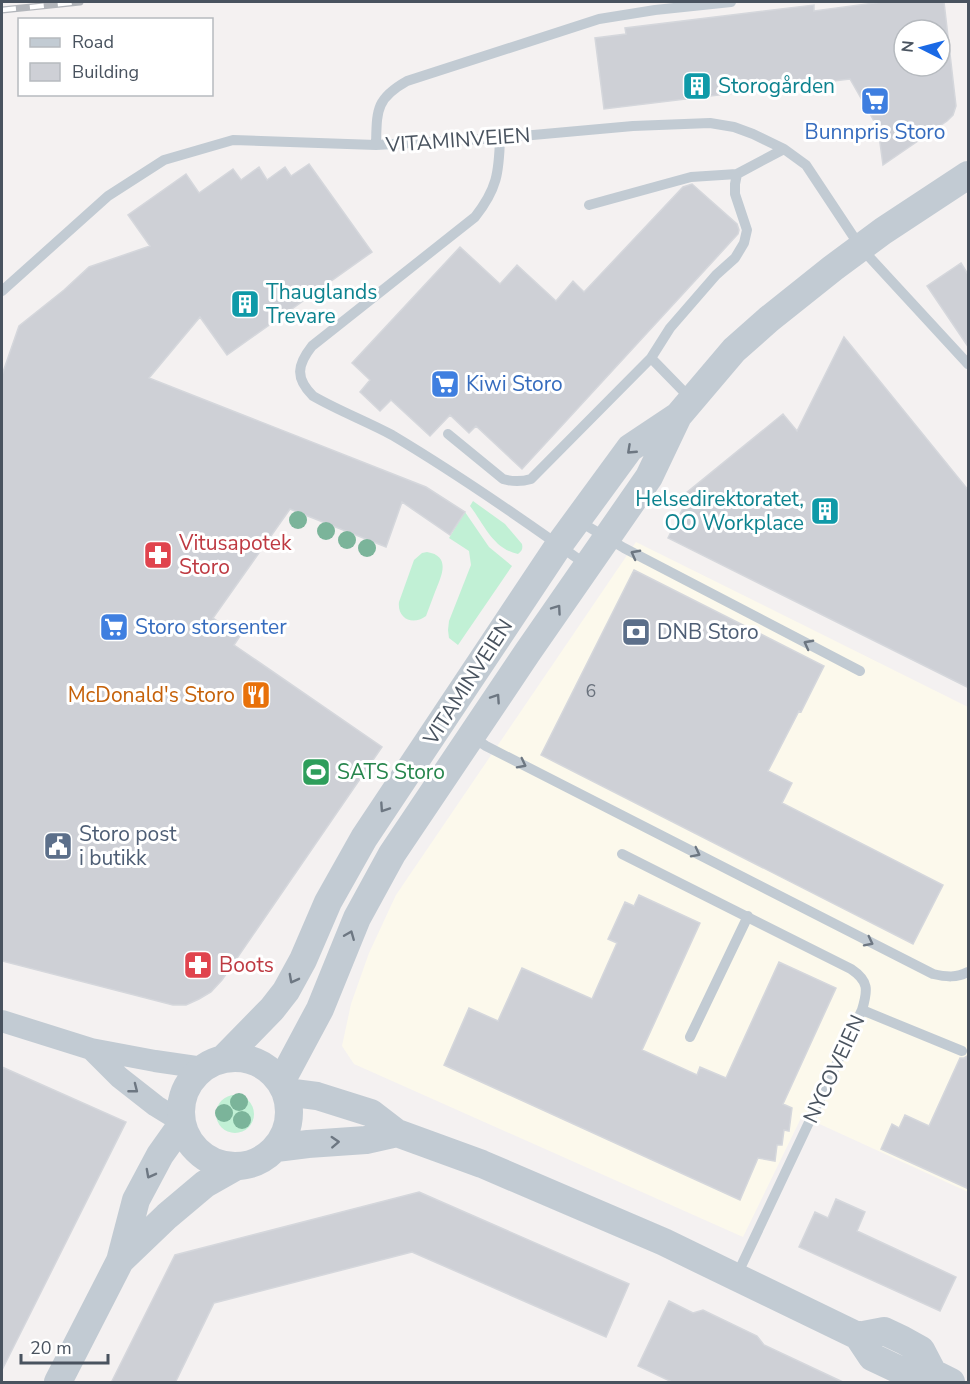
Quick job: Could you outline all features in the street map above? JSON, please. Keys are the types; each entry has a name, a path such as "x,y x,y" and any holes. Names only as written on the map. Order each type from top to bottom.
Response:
{"street":[{"name":"VITAMINVEIEN","path":"283,1087 320,1009 370,892 409,828 649,477 685,408 734,350 752,334 833,268 969,175"},
{"name":"VITAMINVEIEN","path":"214,1063 266,1016 286,991 303,960 328,902 364,838 577,519 630,448 685,408"},
{"path":"5,1017 91,1049 155,1061 214,1063 238,1058 250,1059 267,1068 283,1087 289,1103 288,1127 276,1148 258,1162 235,1167 222,1165 201,1155 186,1136 181,1112 184,1092 195,1075 214,1063"},
{"path":"91,1049 119,1077 182,1123"},
{"path":"283,1087 371,1113 397,1133 501,1172 664,1242 858,1336 872,1357 910,1375 942,1378"},
{"path":"58,1383 120,1261 136,1200 160,1155 182,1123"},
{"path":"276,1148 366,1140 397,1133"},
{"path":"120,1261 205,1184 235,1167"},
{"path":"858,1336 884,1331 903,1340 921,1350 942,1378"}],"lane":[{"name":"VITAMINVEIEN","path":"731,2 599,19 407,81 385,96 380,106 376,122 376,145 500,138 633,126 710,123 734,127 784,148 806,165 861,248"},
{"path":"500,138 499,165 495,184 475,217 312,346 304,356 300,366 300,376 305,388 314,396 425,455 588,566"},
{"path":"2,291 108,196 164,159 233,140 376,145"},
{"path":"590,205 691,177 737,174 784,148"},
{"path":"448,434 503,479 523,482 531,479 651,358 670,328 716,275 735,258 744,243 747,230 735,194 737,174"},
{"path":"861,248 969,364"},
{"path":"651,358 685,408"},
{"path":"577,519 607,538 860,671"},
{"path":"471,736 486,746 933,974 956,977 969,972"},
{"name":"NYCOVEIEN","path":"622,854 851,969 861,976 867,994 862,1010 736,1277"},
{"path":"690,1037 748,916"},
{"path":"862,1010 962,1052"}],"shaded area":[{"path":"636,542 968,707 968,1192 802,1116 743,1237 354,1064 342,1046 351,1004 369,953 396,895"}],"green space":[{"path":"473,501 505,524 522,544 522,549 518,554 502,547 496,541 470,506"},
{"path":"465,512 489,547 512,566 458,645 449,638 449,621 471,565 469,551 449,538"},
{"path":"427,552 440,558 442,574 426,616 416,620 407,619 401,613 399,602 414,560"},
{"path":"235,1095 248,1101 254,1114 248,1127 235,1133 222,1127 216,1114 222,1101"}],"building":[{"name":"Storogården","path":"882,2 944,2 946,18 892,18 892,78 952,78 952,71 956,106 953,115 883,165 878,128 850,79 604,109 595,38 626,34 625,28 814,5 814,11"},
{"name":"Storo storsenter","path":"309,164 372,252 227,355 200,317 149,378 426,487 465,512 450,535 402,502 386,547 290,509 213,618 240,636 234,645 382,747 222,980 211,992 199,999 186,1005 173,1005 2,961 2,375 19,326 89,267 150,246 128,215 186,174 199,193 233,169 241,180 259,167 267,180 285,167 291,176"},
{"path":"692,184 737,224 738,234 522,469 476,426 469,433 450,415 430,436 391,400 380,411 360,392 370,380 352,363 460,247 500,284 517,265 556,301 573,281 584,292 683,187"},
{"path":"961,263 969,276 969,348 927,286"},
{"name":"Helsedirektoratet, OO Workplace","path":"844,337 969,491 969,688 668,538 687,500 680,498 783,414 797,431"},
{"path":"634,570 824,666 768,771 792,783 782,803 943,885 913,944 541,755"},
{"path":"639,895 700,923 642,1050 697,1075 700,1067 726,1078 779,962 836,988 783,1104 792,1108 789,1131 784,1130 782,1145 777,1145 775,1161 758,1158 740,1200 444,1065 469,1008 498,1021 522,968 592,999 617,943 608,939 625,902 634,906"},
{"path":"969,1055 969,1189 881,1149 892,1124 899,1128 905,1115 929,1126 960,1058"},
{"path":"2,1067 126,1122 2,1370"},
{"path":"419,1192 629,1284 606,1337 412,1252 214,1303 175,1383 111,1383 175,1255"},
{"path":"836,1199 865,1212 857,1231 956,1277 940,1311 799,1247 815,1212 828,1218"},
{"path":"669,1301 693,1313 703,1310 757,1336 764,1345 845,1383 674,1383 638,1366"}],"railway":[{"path":"2,10 80,2"}],"place":[{"name":"Storogården","path":"697,86"},
{"name":"Bunnpris Storo","path":"875,101"},
{"name":"Thauglands Trevare","path":"245,304"},
{"name":"Kiwi Storo","path":"445,384"},
{"name":"Helsedirektoratet, OO Workplace","path":"825,511"},
{"name":"Vitusapotek Storo","path":"158,555"},
{"name":"Storo storsenter","path":"114,627"},
{"name":"DNB Storo","path":"636,632"},
{"name":"McDonald's Storo","path":"256,695"},
{"name":"SATS Storo","path":"316,772"},
{"name":"Storo post i butikk","path":"58,846"},
{"name":"Boots","path":"198,965"}]}
